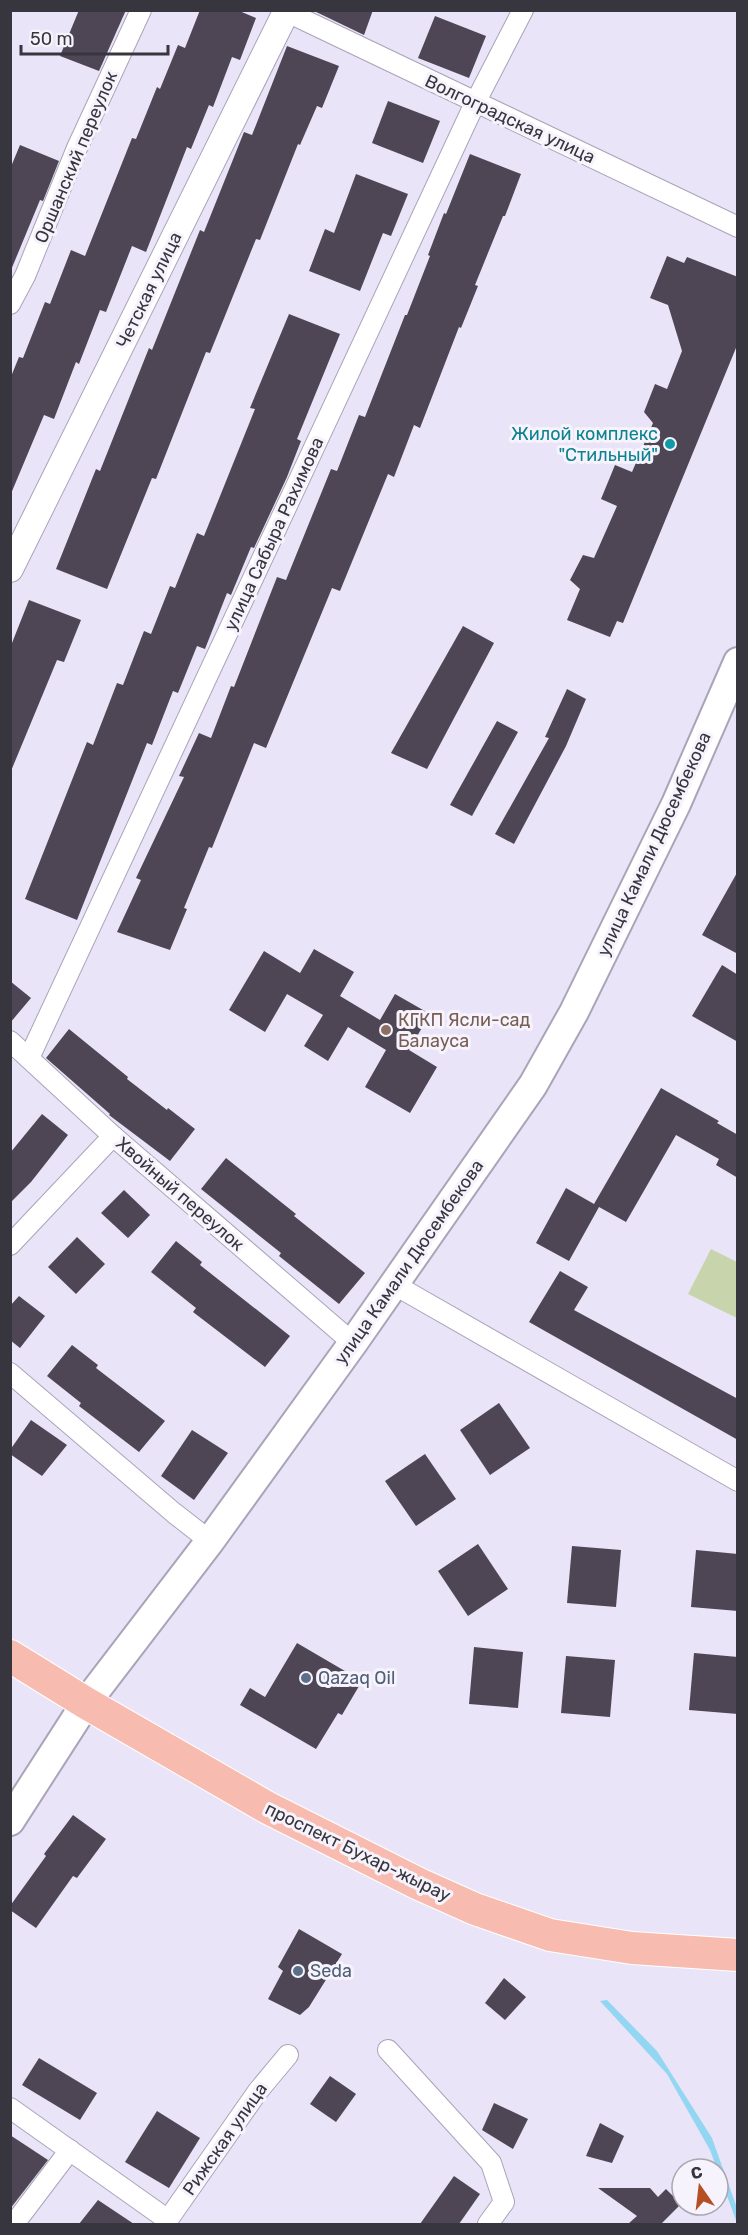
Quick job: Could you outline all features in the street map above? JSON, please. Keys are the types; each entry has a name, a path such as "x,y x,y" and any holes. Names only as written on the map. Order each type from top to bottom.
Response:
{"main road":[{"name":"улица Камали Дюсембекова","path":"10,1821 86,1703 210,1541 395,1285 532,1085 574,1012 676,804 738,662"},
{"name":"проспект Бухар-жырау","path":"10,1656 86,1703 268,1808 419,1884 475,1909 550,1935 632,1948 738,1955"}],"street":[{"name":"Оршанский переулок","path":"10,304 25,276 77,148 141,10"},
{"name":"улица Сабыра Рахимова","path":"29,1059 475,103 523,10"},
{"name":"Волгоградская улица","path":"286,11 738,227"},
{"name":"Четская улица","path":"10,569 286,11"},
{"name":"Хвойный переулок","path":"10,1041 113,1136 353,1343"},
{"path":"10,1245 113,1136"},
{"path":"395,1285 738,1481"},
{"path":"10,1373 210,1541"},
{"path":"388,2050 491,2163 504,2202 488,2224"},
{"name":"Рижская улица","path":"166,2222 258,2091 288,2055"},
{"path":"10,2108 166,2222"},
{"path":"14,2224 70,2150"}],"green space":[{"path":"711,1249 737,1262 737,1318 688,1294"}],"water":[{"path":"607,2000 657,2051 712,2138 719,2157 713,2157 667,2074 600,2001"},
{"path":"730,2188 737,2208 737,2223 730,2204"}],"building":[{"path":"79,10 126,10 99,71 60,56"},
{"path":"200,10 237,10 256,18 240,60 232,57 213,107 209,105 191,149 187,147 146,252 132,246 106,312 100,310 79,364 76,362 54,419 44,415 10,496 10,379 19,357 23,358 45,302 50,304 71,250 85,256 132,138 136,139 157,87 160,89 178,45 185,48"},
{"path":"312,10 373,10 364,35"},
{"path":"435,16 486,36 469,78 418,58"},
{"path":"287,46 339,66 322,108 317,106 300,145 298,144 260,240 256,239 210,353 206,352 156,479 152,478 107,589 56,569 96,469 100,471 149,348 152,350 200,230 204,232 244,132 252,135"},
{"path":"388,101 440,121 423,163 372,143"},
{"path":"20,145 59,161 11,270 10,169"},
{"path":"470,154 521,174 420,428 414,425 394,477 388,474 340,591 332,588 266,748 254,743 212,848 209,847 184,908 187,909 170,950 117,932 141,880 136,878 184,777 179,776 199,733 211,738 231,686 234,687 277,577 286,580 331,469 337,471 359,415 365,417 430,256 428,255 444,213 446,214"},
{"path":"356,174 408,194 391,236 383,233 360,291 309,271 325,229 334,233"},
{"name":"Жилой комплекс \"Стильный\"","path":"667,256 684,263 687,257 738,277 738,343 623,623 617,621 610,637 567,620 580,589 570,580 583,555 594,558 617,506 601,499 615,465 632,472 653,423 644,412 655,384 667,389 682,351 668,305 650,298"},
{"path":"289,314 340,334 297,439 301,441 287,477 254,548 251,547 231,595 227,593 205,649 197,646 178,693 173,691 152,745 147,743 77,920 25,899 87,742 93,745 117,683 123,685 144,631 151,634 170,586 175,588 197,533 204,536 255,409 250,408"},
{"path":"29,600 81,620 64,662 57,660 11,771 10,648"},
{"path":"463,626 494,643 427,769 391,753"},
{"path":"567,689 586,699 566,746 514,844 495,834 549,738 545,737"},
{"path":"497,721 518,732 472,816 450,805"},
{"path":"738,871 738,954 702,935"},
{"name":"КГКП Ясли-сад Балауса","path":"314,949 354,972 340,996 380,1020 395,994 430,1014 409,1050 437,1067 410,1113 365,1087 386,1050 348,1027 328,1061 304,1046 323,1015 287,994 265,1032 229,1010 264,951 300,973"},
{"path":"722,965 738,975 738,1042 692,1016"},
{"path":"10,981 31,998 10,1023"},
{"path":"69,1029 128,1077 127,1079 195,1129 170,1161 109,1115 46,1058"},
{"path":"661,1088 719,1121 717,1123 738,1135 738,1178 716,1165 719,1159 676,1135 626,1222 599,1207 569,1261 536,1243 566,1188 594,1204"},
{"path":"42,1114 68,1135 31,1182 10,1203 10,1153"},
{"path":"226,1158 365,1273 339,1304 279,1256 281,1253 201,1189"},
{"path":"124,1190 150,1215 128,1238 101,1213"},
{"path":"77,1237 105,1264 76,1294 48,1267"},
{"path":"176,1241 202,1262 200,1265 290,1336 265,1367 193,1312 196,1308 151,1272"},
{"path":"560,1271 588,1287 574,1310 738,1399 738,1440 529,1322"},
{"path":"19,1296 45,1316 20,1348 10,1340 10,1306"},
{"path":"72,1345 98,1365 96,1368 165,1421 139,1452 79,1406 81,1403 47,1376"},
{"path":"499,1403 530,1448 490,1475 460,1430"},
{"path":"31,1420 67,1445 42,1476 10,1454 10,1450"},
{"path":"192,1430 228,1453 194,1500 161,1476"},
{"path":"425,1454 456,1499 416,1526 385,1481"},
{"path":"478,1544 508,1589 468,1616 438,1571"},
{"path":"572,1546 621,1550 616,1607 567,1603"},
{"path":"696,1550 738,1554 738,1611 691,1607"},
{"path":"297,1643 362,1681 342,1715 338,1713 316,1749 240,1705 250,1688 265,1697"},
{"path":"474,1647 523,1652 518,1708 469,1704"},
{"path":"694,1653 738,1657 738,1714 689,1710"},
{"path":"566,1656 615,1660 610,1717 561,1713"},
{"path":"73,1815 106,1839 77,1878 73,1876 36,1928 10,1910 10,1906"},
{"path":"299,1929 342,1954 309,2007 300,2015 268,1999 283,1971 278,1967"},
{"path":"504,1978 526,1997 505,2020 485,2003"},
{"path":"39,2058 97,2093 80,2120 22,2085"},
{"path":"330,2076 356,2094 336,2122 310,2104"},
{"path":"494,2103 528,2119 513,2149 482,2130"},
{"path":"157,2111 200,2138 169,2188 125,2162"},
{"path":"600,2123 624,2136 612,2163 586,2156"},
{"path":"10,2135 48,2160 10,2209"},
{"path":"454,2176 480,2194 459,2224 420,2224"},
{"path":"598,2188 650,2188 658,2197 666,2189 670,2193 670,2215 661,2224 628,2224 637,2216"},
{"path":"98,2200 134,2224 79,2224"}],"place":[{"name":"Жилой комплекс \"Стильный\"","path":"670,444"},
{"name":"КГКП Ясли-сад Балауса","path":"386,1030"},
{"name":"Qazaq Oil","path":"306,1678"},
{"name":"Seda","path":"298,1971"}]}
